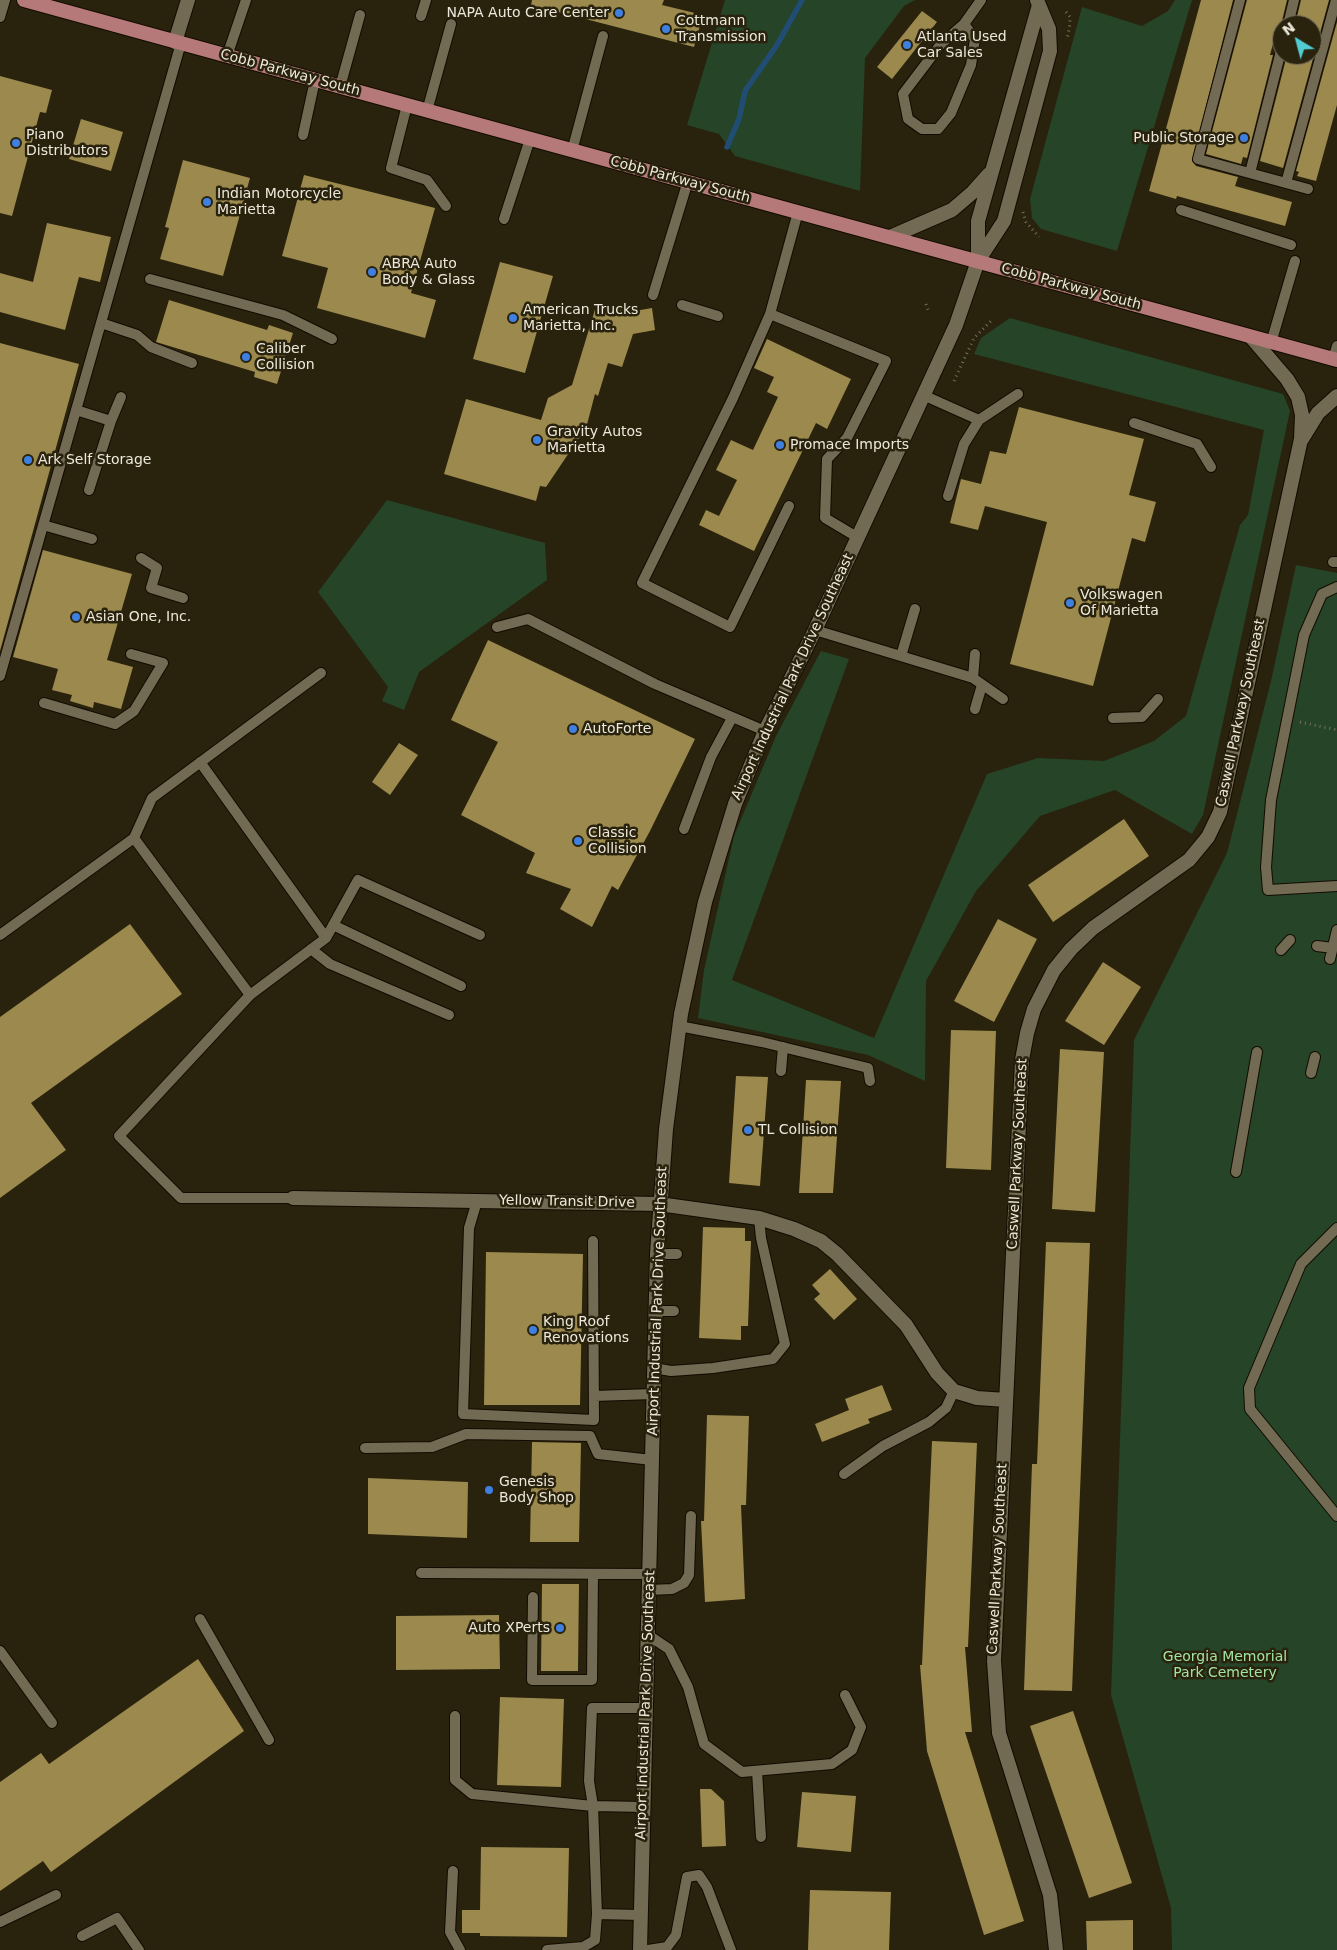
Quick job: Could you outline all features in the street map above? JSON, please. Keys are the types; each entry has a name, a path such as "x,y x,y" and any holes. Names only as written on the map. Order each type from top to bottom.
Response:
{"main road":[{"name":"Cobb Parkway South","path":"25,0 1271,343 1336,355"}],"street":[{"path":"178,42 188,0"},
{"path":"978,262 978,221 1041,2"},
{"path":"978,262 1004,221 1050,51 1049,29 1041,2"},
{"path":"890,237 952,210 973,192 991,171"},
{"name":"Airport Industrial Park Drive Southeast","path":"640,1950 659,1204 679,1026 705,902 735,804 765,732 815,630 956,325 978,262"},
{"name":"Caswell Parkway Southeast","path":"1056,1950 1050,1895 1003,1748 995,1690 994,1661 1020,1098 1027,1033 1043,990 1054,970 1071,949 1109,916 1189,860 1208,837 1220,812 1301,440 1302,415 1295,391 1278,367 1251,337"},
{"name":"Caswell Parkway Southeast","path":"1301,440 1318,414 1337,396"},
{"name":"Yellow Transit Drive","path":"293,1198 659,1204 759,1218 803,1233 821,1242 837,1254 906,1325 938,1373 954,1391"},
{"path":"954,1391 978,1398 1006,1400"}],"lane":[{"path":"0,17 5,0"},
{"path":"228,56 246,0"},
{"path":"421,16 426,0"},
{"path":"964,24 975,40 971,65 951,113 938,129 922,129 908,119 903,94 942,44 964,24 981,0"},
{"path":"1240,0 1198,159 1308,189"},
{"path":"1290,15 1294,0"},
{"path":"1286,183 1336,0"},
{"path":"340,87 360,15"},
{"path":"427,111 451,24"},
{"path":"572,151 603,36"},
{"path":"0,676 101,323 178,42"},
{"path":"1250,173 1277,65"},
{"path":"303,135 315,80"},
{"path":"407,105 391,168 427,180 446,206"},
{"path":"504,219 530,139"},
{"path":"653,295 688,181"},
{"path":"1181,210 1291,245"},
{"path":"789,506 730,627 642,583 733,398 770,314 798,212"},
{"path":"1271,343 1295,261"},
{"path":"150,279 284,315 332,338"},
{"path":"682,305 718,316"},
{"path":"770,314 886,361 847,438 827,459 826,518 857,537"},
{"path":"101,323 137,335 151,347 192,363"},
{"path":"948,496 964,444 979,420 1018,394"},
{"path":"923,395 979,420"},
{"path":"90,490 111,421 121,397"},
{"path":"76,410 111,421"},
{"path":"1134,423 1197,444 1211,467"},
{"path":"43,525 92,538"},
{"path":"141,558 157,568 151,588 183,598"},
{"path":"1337,587 1322,594 1304,635 1271,800 1266,867 1268,890 1337,886"},
{"path":"901,656 915,609"},
{"path":"497,627 528,619 655,684 765,732"},
{"path":"815,630 973,678 1003,699"},
{"path":"44,703 115,724 134,711 163,663 131,654"},
{"path":"973,678 974,654"},
{"path":"0,935 134,838 152,798 320,673"},
{"path":"975,709 982,685"},
{"path":"1113,718 1142,717 1158,699"},
{"path":"684,829 711,757 732,718"},
{"path":"200,762 326,938"},
{"path":"134,838 250,995"},
{"path":"293,1198 181,1198 119,1136 250,995 326,938 358,880 480,935"},
{"path":"333,925 461,986"},
{"path":"1330,959 1337,930"},
{"path":"1281,950 1290,940"},
{"path":"1317,946 1333,948"},
{"path":"311,949 330,964 449,1015"},
{"path":"679,1026 783,1047 868,1068 870,1081"},
{"path":"781,1071 783,1047"},
{"path":"1236,1172 1257,1052"},
{"path":"1311,1073 1315,1057"},
{"path":"477,1201 469,1228 463,1414 594,1420 593,1241"},
{"path":"654,1368 671,1371 712,1368 773,1359 785,1344 761,1238 759,1218"},
{"path":"1337,1228 1301,1264 1249,1388 1250,1409 1337,1516"},
{"path":"657,1254 677,1254"},
{"path":"655,1312 674,1311"},
{"path":"844,1474 883,1446 929,1422 946,1408 954,1391"},
{"path":"594,1396 653,1394"},
{"path":"365,1448 432,1447 466,1434 590,1436 598,1454 652,1460"},
{"path":"649,1590 672,1589 684,1583 689,1575 691,1516"},
{"path":"421,1573 650,1574"},
{"path":"533,1597 532,1680 592,1680 593,1574"},
{"path":"200,1619 269,1740"},
{"path":"648,1635 669,1649 688,1687 704,1744 742,1772 832,1764 852,1750 861,1727 844,1695"},
{"path":"0,1652 52,1723"},
{"path":"547,1950 583,1947 595,1940 597,1914 593,1806 589,1781 592,1708 646,1708"},
{"path":"455,1716 455,1780 472,1794 593,1806 643,1807"},
{"path":"758,1771 761,1837"},
{"path":"453,1871 450,1932 460,1950"},
{"path":"648,1950 667,1948 676,1934 687,1877 699,1875 707,1886 731,1950"},
{"path":"0,1922 56,1896"},
{"path":"597,1914 641,1915"},
{"path":"82,1936 117,1918 139,1950"}],"path":[{"path":"1066,12 1070,16"},
{"path":"1026,222 1039,237"},
{"path":"926,304 929,312"},
{"path":"954,381 974,338 992,320"},
{"path":"1287,719 1337,730"}],"green space":[{"path":"725,0 915,0 904,6 865,58 860,191 735,156 719,134 687,125"},
{"path":"1175,0 1192,0 1117,251 1041,229 1032,218 1030,199 1082,7 1142,26 1168,11"},
{"path":"1010,318 1283,394 1290,411 1203,815 1192,834 1115,790 1040,816 976,891 926,981 925,1081 868,1055 698,1018 704,970 734,836 776,736 821,651 849,659 732,980 874,1038 987,774 1038,758 1104,761 1154,741 1186,716 1240,525 1248,515 1264,430 974,354 981,338"},
{"path":"387,500 545,543 547,580 419,672 404,710 382,701 388,687 318,592"},
{"name":"Georgia Memorial Park Cemetery","path":"1296,565 1337,573 1337,1950 1172,1950 1171,1908 1111,1695 1134,1040 1227,853 1271,681"}],"building":[{"path":"532,0 664,0 662,5 703,15 694,47 531,5"},
{"path":"1201,0 1233,0 1192,161 1196,166 1238,177 1235,186 1292,202 1285,226 1177,196 1176,199 1149,191"},
{"path":"1247,0 1287,0 1283,15 1272,15 1272,48 1270,55 1272,55 1272,59 1247,158 1243,157 1241,164 1206,154"},
{"path":"1301,0 1329,0 1322,26 1322,15 1297,15"},
{"name":"Atlanta Used Car Sales","path":"922,11 937,22 892,79 877,67"},
{"path":"1337,22 1337,105 1316,181 1297,176 1299,172 1296,171"},
{"path":"1284,65 1311,65 1283,168 1260,161"},
{"name":"Piano Distributors","path":"0,76 52,90 46,113 40,112 12,216 0,213"},
{"path":"81,119 123,132 111,171 69,159"},
{"name":"Indian Motorcycle Marietta","path":"183,160 250,178 223,276 160,259 169,228 165,227"},
{"name":"ABRA Auto Body & Glass","path":"304,175 435,208 411,293 436,300 425,338 317,308 328,268 282,256"},
{"path":"47,223 111,237 100,282 79,277 65,330 0,312 0,273 33,282"},
{"name":"American Trucks Marietta, Inc.","path":"500,262 553,276 525,373 473,359"},
{"name":"Caliber Collision","path":"169,300 267,330 269,325 293,333 277,384 254,377 255,372 156,342"},
{"path":"597,303 629,312 652,308 655,330 633,334 622,367 608,363 598,396 595,394 584,436 581,435 546,487 540,486 536,501 444,474 466,399 541,420 548,398 572,385"},
{"name":"Promace Imports","path":"767,339 851,379 827,429 816,423 754,551 699,525 706,510 719,516 737,480 716,470 731,440 753,450 778,397 767,392 774,377 754,368"},
{"path":"0,343 79,364 0,651"},
{"name":"Volkswagen Of Marietta","path":"1019,407 1144,439 1129,495 1156,502 1145,542 1132,538 1093,686 1010,664 1047,522 985,506 978,530 950,523 961,479 981,484 990,451 1006,454"},
{"name":"Asian One, Inc.","path":"43,550 132,574 107,660 133,667 121,709 94,702 93,708 70,701 72,695 52,690 58,669 13,657"},
{"path":"488,640 695,739 650,831 618,890 612,886 592,927 560,909 571,889 526,873 535,853 461,815 498,742 451,720"},
{"path":"399,743 418,755 390,795 372,782"},
{"path":"1124,819 1149,856 1053,922 1028,885"},
{"path":"998,919 1037,939 994,1022 954,1001"},
{"path":"130,924 182,994 31,1103 66,1150 0,1198 0,1017"},
{"path":"1103,962 1141,987 1104,1045 1065,1021"},
{"path":"951,1030 996,1031 991,1170 946,1168"},
{"path":"1060,1049 1104,1052 1095,1212 1052,1209"},
{"name":"TL Collision","path":"736,1076 768,1077 760,1186 729,1183"},
{"path":"806,1080 841,1081 833,1193 799,1193"},
{"path":"703,1227 745,1228 745,1241 751,1241 748,1326 741,1326 741,1340 699,1338"},
{"path":"1046,1242 1090,1243 1072,1691 1024,1690 1032,1464 1037,1464"},
{"name":"King Roof Renovations","path":"486,1252 583,1254 580,1405 484,1405"},
{"path":"830,1269 857,1299 834,1320 814,1299 820,1294 812,1285"},
{"path":"882,1385 892,1410 868,1419 870,1423 822,1442 815,1424 849,1410 845,1399"},
{"path":"707,1415 749,1416 746,1505 741,1505 745,1599 705,1602 701,1521 704,1521"},
{"path":"932,1441 977,1443 968,1647 965,1647 972,1732 965,1732 1024,1921 984,1935 927,1751 920,1665 922,1665"},
{"path":"532,1442 581,1443 579,1542 530,1542"},
{"path":"368,1478 468,1482 467,1538 368,1534"},
{"name":"Auto XPerts","path":"542,1584 579,1584 578,1671 541,1671"},
{"path":"499,1615 500,1669 396,1670 396,1616"},
{"path":"198,1659 244,1731 51,1872 43,1861 0,1891 0,1782 41,1753 49,1764"},
{"path":"500,1697 564,1699 561,1787 497,1785"},
{"path":"1073,1711 1132,1883 1089,1898 1030,1726"},
{"path":"700,1789 711,1789 724,1801 726,1846 702,1847"},
{"path":"802,1792 856,1796 851,1852 797,1847"},
{"path":"481,1847 569,1848 567,1937 480,1936 480,1933 462,1933 462,1910 480,1910"},
{"path":"810,1890 891,1892 889,1950 808,1950"},
{"path":"1133,1920 1133,1950 1087,1950 1086,1921"}],"waterway":[{"path":"727,147 739,119 745,91 777,45 802,0"}],"place":[{"name":"NAPA Auto Care Center","path":"619,13"},
{"name":"Cottmann Transmission","path":"666,29"},
{"name":"Atlanta Used Car Sales","path":"907,45"},
{"name":"Public Storage","path":"1244,138"},
{"name":"Piano Distributors","path":"16,143"},
{"name":"Indian Motorcycle Marietta","path":"207,202"},
{"name":"ABRA Auto Body & Glass","path":"372,272"},
{"name":"American Trucks Marietta, Inc.","path":"513,318"},
{"name":"Caliber Collision","path":"246,357"},
{"name":"Gravity Autos Marietta","path":"537,440"},
{"name":"Promace Imports","path":"780,445"},
{"name":"Ark Self Storage","path":"28,460"},
{"name":"Volkswagen Of Marietta","path":"1070,603"},
{"name":"Asian One, Inc.","path":"76,617"},
{"name":"AutoForte","path":"573,729"},
{"name":"Classic Collision","path":"578,841"},
{"name":"TL Collision","path":"748,1130"},
{"name":"King Roof Renovations","path":"533,1330"},
{"name":"Genesis Body Shop","path":"489,1490"},
{"name":"Auto XPerts","path":"560,1628"}]}
